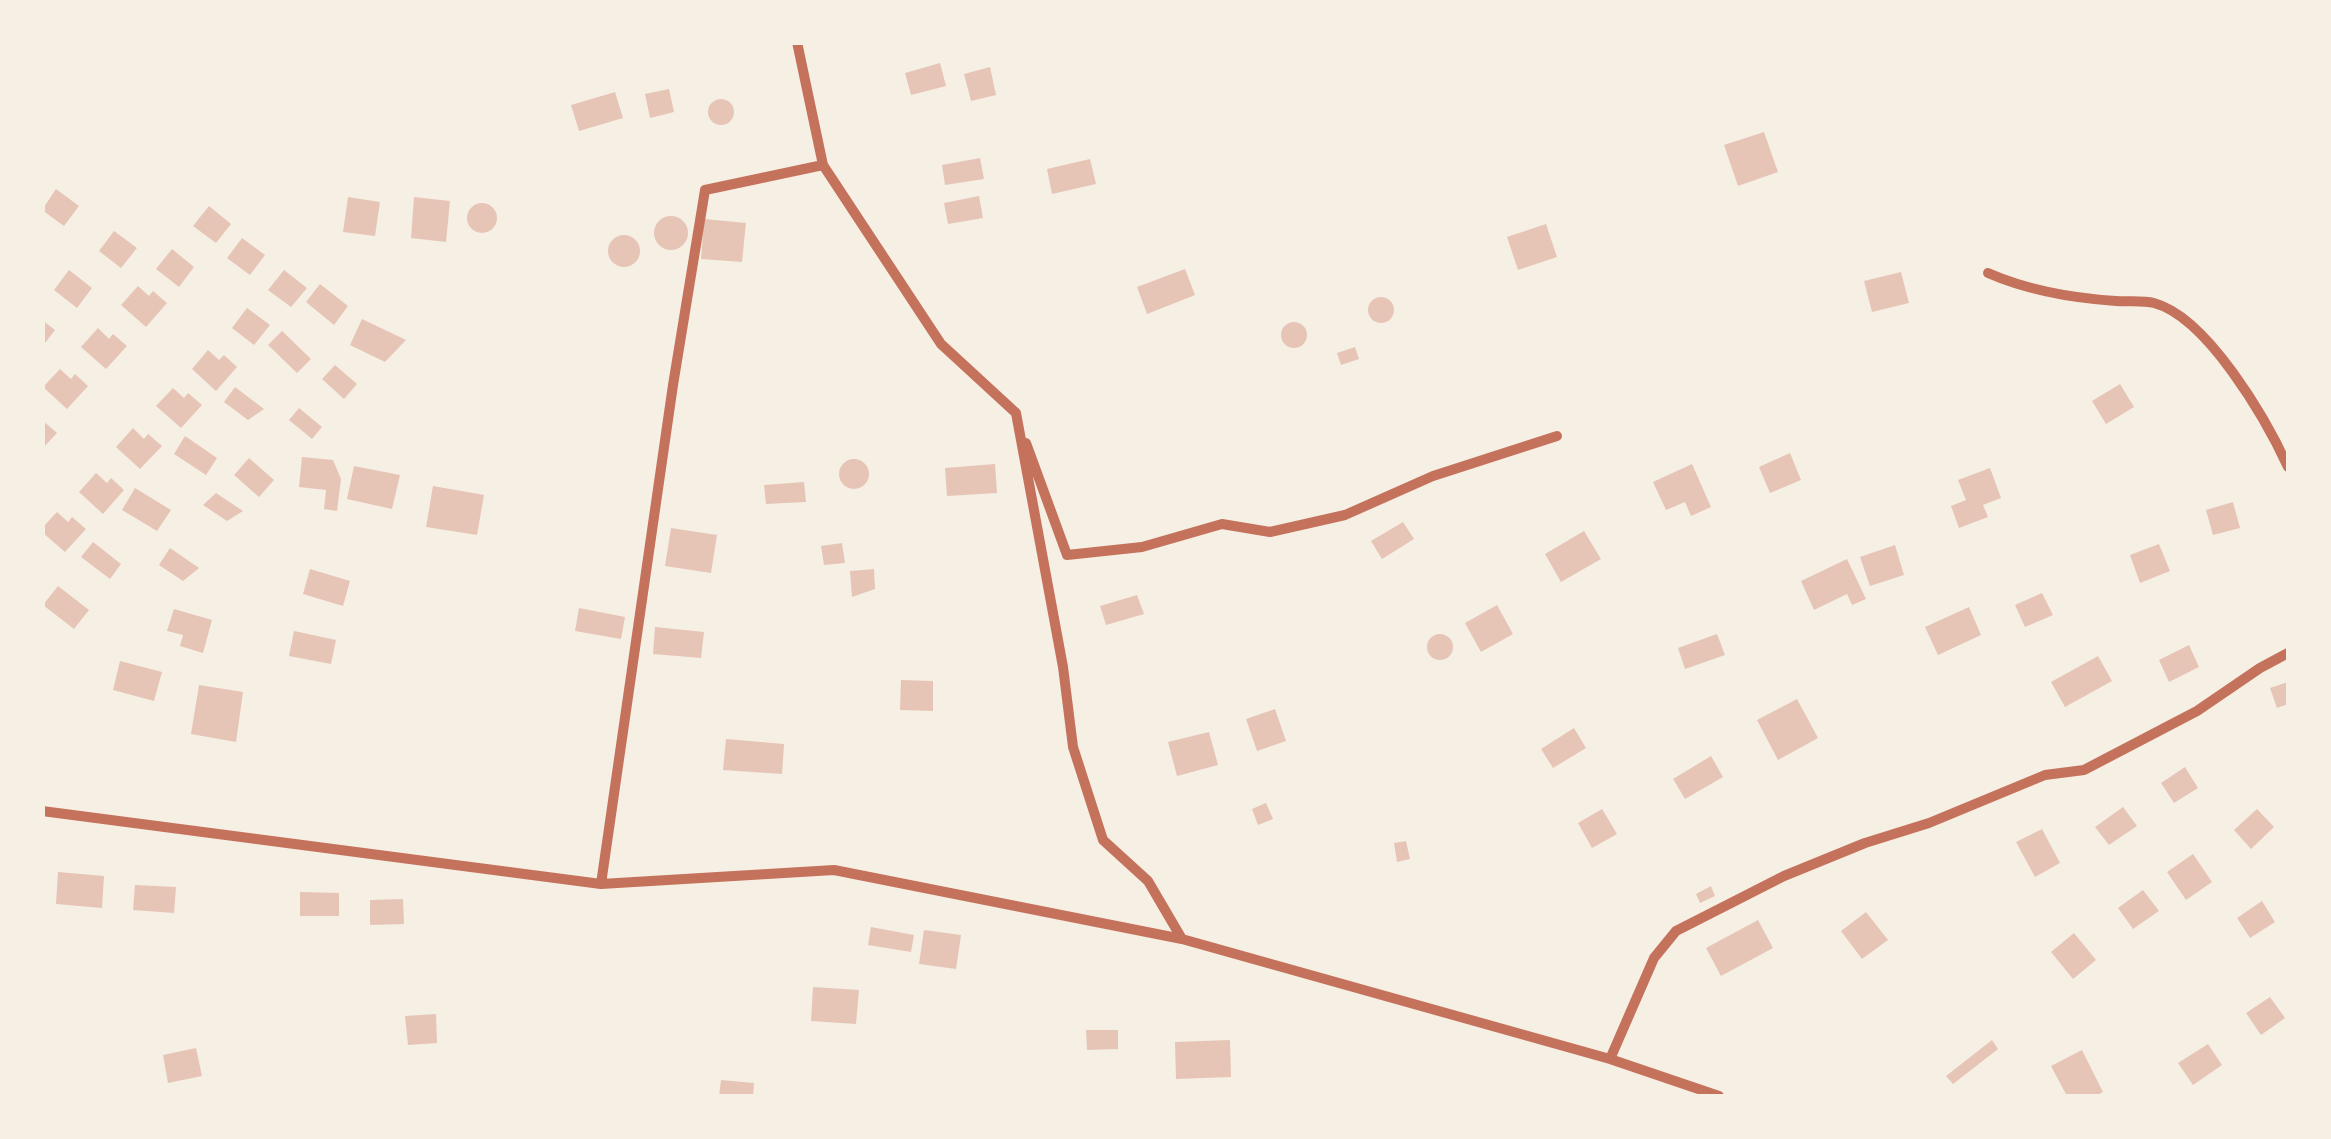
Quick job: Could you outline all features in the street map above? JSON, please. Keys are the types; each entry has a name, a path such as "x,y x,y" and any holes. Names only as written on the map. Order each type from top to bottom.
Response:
{"street":[{"path":"797,42 823,165 940,344 1016,414 1067,555 1142,547 1222,524 1270,532 1345,515 1433,476 1557,436"},
{"path":"600,884 705,190 823,165"},
{"path":"1988,273 2022,288 2151,302 2176,311 2227,364 2254,399 2288,467"},
{"path":"1016,414 1063,666 1073,748 1104,840 1148,882 1182,939"},
{"path":"1610,1059 1654,958 1676,931 1834,855 1966,809 2045,776 2084,770 2197,711 2288,653"},
{"path":"42,811 600,884 834,870 1182,939 1610,1059 1718,1096"}],"building":[{"path":"940,63 946,86 911,95 905,73"},
{"path":"990,67 996,95 971,101 964,74"},
{"path":"669,89 674,112 650,118 645,94"},
{"path":"615,92 623,118 579,131 571,105"},
{"path":"721,99 730,103 734,112 730,121 721,125 712,121 708,112 712,103"},
{"path":"1764,132 1778,172 1738,186 1724,145"},
{"path":"980,158 984,179 945,185 942,165"},
{"path":"1090,159 1096,184 1052,194 1047,169"},
{"path":"56,189 79,206 64,226 42,210"},
{"path":"979,196 983,218 948,224 944,203"},
{"path":"348,197 380,202 375,236 343,232"},
{"path":"414,197 450,201 446,242 411,238"},
{"path":"482,203 496,212 497,218 488,232 482,233 468,224 467,218 476,204"},
{"path":"209,206 231,224 216,243 193,226"},
{"path":"671,216 683,221 688,233 683,245 671,250 659,245 654,233 659,221"},
{"path":"704,219 746,223 742,262 701,259"},
{"path":"1546,224 1557,257 1518,270 1507,237"},
{"path":"114,231 137,248 121,268 99,251"},
{"path":"624,235 635,240 640,251 635,262 624,267 613,262 608,251 613,240"},
{"path":"242,238 265,255 250,275 227,258"},
{"path":"172,249 194,267 179,287 156,269"},
{"path":"1185,269 1195,295 1147,314 1137,287"},
{"path":"69,270 92,288 77,308 54,290"},
{"path":"284,270 307,288 291,307 268,290"},
{"path":"1901,272 1909,303 1872,312 1864,281"},
{"path":"320,284 348,306 334,325 306,302"},
{"path":"138,286 149,296 153,291 167,303 146,327 121,305"},
{"path":"1381,297 1390,301 1394,310 1390,319 1381,323 1372,319 1368,310 1372,301"},
{"path":"247,308 270,325 254,345 232,328"},
{"path":"362,319 406,340 385,362 350,345"},
{"path":"42,320 55,330 42,347"},
{"path":"1294,322 1303,326 1307,335 1303,344 1294,348 1285,344 1281,335 1285,326"},
{"path":"98,328 109,339 113,334 127,346 106,369 81,347"},
{"path":"282,331 311,359 297,373 268,345"},
{"path":"1355,347 1359,359 1341,365 1337,353"},
{"path":"208,350 219,360 224,355 237,367 216,391 192,369"},
{"path":"335,365 357,384 344,399 322,379"},
{"path":"60,369 71,379 75,374 88,386 67,409 43,387"},
{"path":"2120,384 2134,407 2106,424 2092,401"},
{"path":"235,387 264,409 248,420 224,402"},
{"path":"173,388 184,398 188,393 202,405 181,428 156,406"},
{"path":"299,408 322,427 312,439 289,420"},
{"path":"42,420 57,433 42,449"},
{"path":"133,428 144,439 148,434 162,446 140,469 116,447"},
{"path":"185,436 217,458 206,475 174,454"},
{"path":"1790,453 1801,480 1770,493 1759,467"},
{"path":"302,457 333,460 341,479 337,511 324,509 326,490 299,487"},
{"path":"249,458 274,480 259,497 234,475"},
{"path":"854,459 865,463 869,474 865,485 854,489 843,485 839,474 843,463"},
{"path":"995,464 997,493 947,496 945,468"},
{"path":"1692,464 1711,507 1691,516 1685,502 1666,510 1653,482"},
{"path":"354,466 400,475 392,509 347,499"},
{"path":"1990,468 2001,498 1983,505 1988,517 1959,528 1951,506 1966,500 1958,480"},
{"path":"96,473 107,483 111,478 124,490 103,514 79,492"},
{"path":"804,482 806,502 766,504 764,485"},
{"path":"433,486 484,495 477,535 426,527"},
{"path":"135,488 171,510 157,531 122,510"},
{"path":"216,493 243,511 227,521 203,505"},
{"path":"2233,502 2240,528 2213,535 2206,510"},
{"path":"57,512 68,522 72,517 86,529 65,552 42,532"},
{"path":"1403,522 1414,539 1382,559 1371,541"},
{"path":"671,528 717,535 711,573 665,566"},
{"path":"1584,531 1601,559 1561,582 1545,554"},
{"path":"93,542 121,564 110,579 81,557"},
{"path":"842,543 845,563 824,565 821,546"},
{"path":"2159,544 2170,571 2140,583 2130,555"},
{"path":"1895,545 1904,575 1870,586 1860,557"},
{"path":"170,548 199,568 183,581 159,565"},
{"path":"1847,559 1866,599 1852,605 1847,594 1814,610 1801,581"},
{"path":"310,569 350,581 343,606 303,594"},
{"path":"874,569 875,589 852,597 850,571"},
{"path":"58,586 89,610 74,629 43,605"},
{"path":"2042,593 2053,615 2025,627 2015,605"},
{"path":"1137,595 1144,614 1106,625 1100,606"},
{"path":"1497,605 1513,634 1481,652 1465,623"},
{"path":"1969,607 1981,635 1938,655 1925,627"},
{"path":"579,608 625,617 621,639 575,631"},
{"path":"174,609 212,620 203,653 180,646 183,635 167,631"},
{"path":"655,627 704,632 701,658 653,654"},
{"path":"294,631 336,640 331,664 289,656"},
{"path":"1440,634 1449,638 1453,647 1449,656 1440,660 1431,656 1427,647 1431,638"},
{"path":"1717,634 1725,655 1685,669 1678,648"},
{"path":"2189,645 2199,667 2169,682 2159,660"},
{"path":"2098,656 2112,681 2065,707 2051,682"},
{"path":"120,661 162,672 154,701 113,690"},
{"path":"901,680 933,681 933,711 900,710"},
{"path":"2288,682 2288,704 2277,708 2270,688"},
{"path":"199,685 243,692 236,742 191,734"},
{"path":"1797,699 1818,738 1778,760 1757,720"},
{"path":"1275,709 1286,741 1257,751 1246,719"},
{"path":"1574,728 1586,748 1553,768 1541,749"},
{"path":"1209,732 1218,765 1177,776 1168,742"},
{"path":"726,739 784,744 782,774 723,770"},
{"path":"1711,756 1723,777 1685,799 1673,779"},
{"path":"2185,767 2198,788 2174,803 2161,783"},
{"path":"1266,803 1273,819 1258,825 1252,809"},
{"path":"2123,807 2137,826 2109,845 2095,827"},
{"path":"1602,809 1617,834 1592,848 1578,823"},
{"path":"2257,809 2274,827 2251,849 2234,830"},
{"path":"2042,829 2060,863 2035,877 2016,842"},
{"path":"1406,841 1410,859 1397,862 1394,843"},
{"path":"2193,854 2212,882 2186,900 2167,872"},
{"path":"58,872 104,876 102,908 56,904"},
{"path":"135,885 176,887 174,913 133,910"},
{"path":"1711,886 1715,896 1700,903 1696,894"},
{"path":"2143,890 2159,911 2133,929 2118,908"},
{"path":"300,892 339,893 339,916 300,916"},
{"path":"403,899 404,924 370,925 370,900"},
{"path":"2262,901 2275,922 2250,938 2237,918"},
{"path":"1866,912 1888,940 1862,959 1841,931"},
{"path":"1758,920 1773,948 1721,976 1706,948"},
{"path":"871,927 914,935 911,952 868,945"},
{"path":"924,930 961,935 956,969 919,964"},
{"path":"2074,933 2096,960 2073,979 2051,952"},
{"path":"813,987 859,990 856,1024 811,1021"},
{"path":"2270,997 2285,1018 2261,1035 2246,1013"},
{"path":"436,1014 437,1043 408,1045 405,1016"},
{"path":"1086,1030 1118,1030 1118,1049 1087,1050"},
{"path":"1230,1040 1231,1077 1176,1079 1175,1042"},
{"path":"1992,1040 1998,1049 1953,1084 1946,1076"},
{"path":"2208,1044 2222,1065 2193,1085 2178,1063"},
{"path":"196,1048 202,1076 168,1083 163,1055"},
{"path":"2082,1050 2103,1092 2095,1096 2067,1096 2051,1066"},
{"path":"721,1080 754,1083 753,1096 719,1096"}]}
